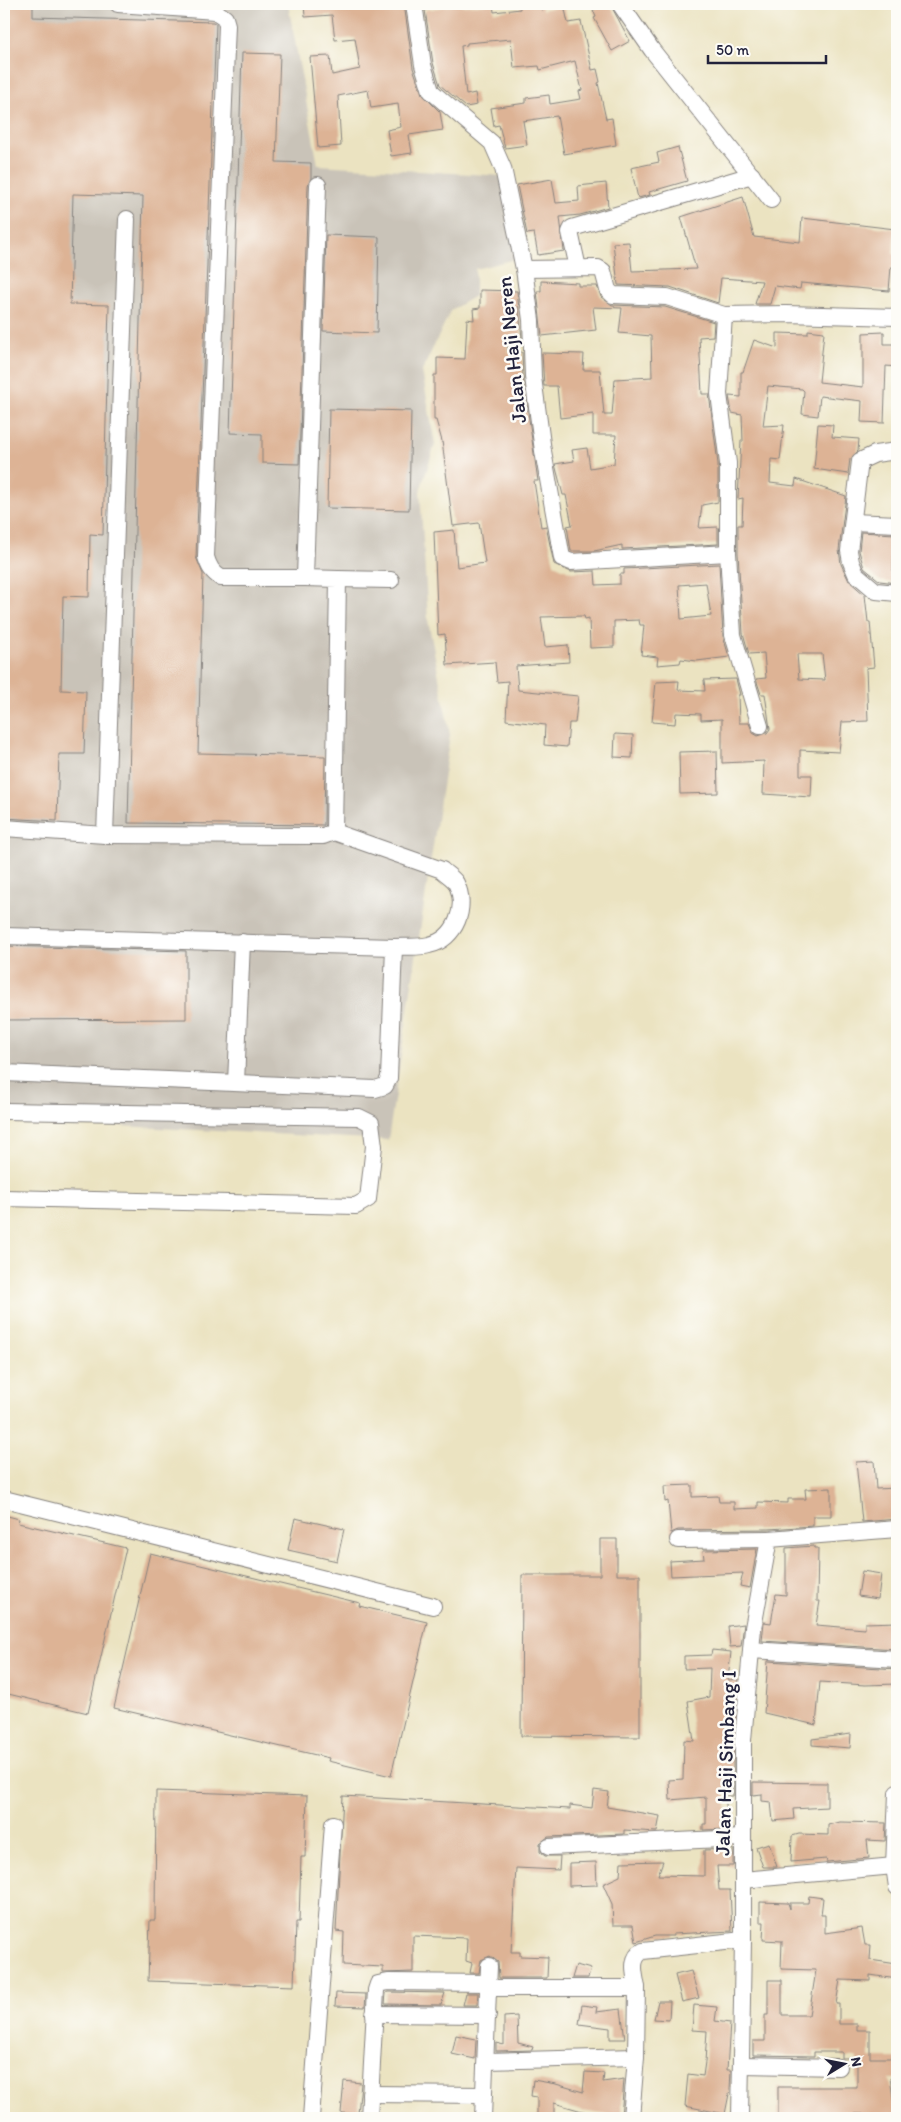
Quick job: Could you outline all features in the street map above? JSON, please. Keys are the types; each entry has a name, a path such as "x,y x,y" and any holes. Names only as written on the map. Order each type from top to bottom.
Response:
{"street":[{"path":"118,4 215,11 225,18 227,25 206,557 209,567 214,574 221,578 391,580"},
{"name":"Jalan Haji Neren","path":"414,4 423,65 431,91 492,143 500,157 524,269 531,320 533,377 544,460 562,558 571,562 728,553"},
{"path":"620,4 652,50 771,200"},
{"path":"578,268 570,232 572,228 752,175"},
{"path":"305,578 318,185"},
{"path":"105,835 127,219"},
{"path":"524,269 601,268 608,290 613,295 667,297 724,315 786,314 897,317"},
{"path":"724,315 719,394 728,463 728,553 733,635 760,726"},
{"path":"897,452 875,454 860,461 849,551 856,574 876,592 897,593"},
{"path":"853,522 897,524"},
{"path":"334,832 338,579"},
{"path":"4,828 105,835 322,836 334,832 442,870 455,882 461,900 460,915 446,937 429,945 394,947 4,936"},
{"path":"236,1083 242,942"},
{"path":"4,1073 376,1089 385,1086 389,1078 394,947"},
{"path":"4,1111 359,1117 366,1118 371,1123 374,1146 368,1199 356,1206 4,1198"},
{"path":"4,1499 433,1606"},
{"path":"678,1540 769,1539 897,1529"},
{"name":"Jalan Haji Simbang I","path":"740,2118 744,1740 753,1628 769,1539"},
{"path":"751,1650 897,1659"},
{"path":"897,1793 894,1866 897,1887"},
{"path":"311,2118 333,1824"},
{"path":"549,1847 742,1838"},
{"path":"743,1880 894,1866"},
{"path":"631,2118 636,2056 637,1988 634,1959 637,1954 643,1951 743,1940"},
{"path":"483,2118 489,1966"},
{"path":"369,2118 374,2014 378,1984 388,1982 489,1986 637,1988"},
{"path":"374,2014 488,2015"},
{"path":"486,2062 636,2056"},
{"path":"740,2065 838,2067"},
{"path":"370,2094 484,2095"}],"shaded area":[{"path":"4,4 288,4 318,165 504,176 523,257 475,269 475,296 451,310 422,371 435,444 420,491 428,620 450,735 388,1140 4,1120"}],"building":[{"path":"4,4 33,4 33,17 213,22 216,24 196,557 203,574 198,753 325,756 324,825 128,823 143,196 73,194 70,304 109,305 103,535 90,534 89,597 63,596 61,690 86,691 84,754 59,754 57,821 4,818"},
{"path":"304,4 404,4 413,68 422,94 440,112 443,130 409,135 412,153 391,156 387,130 401,127 398,104 371,108 368,90 338,96 341,146 318,148 310,57 330,56 332,75 360,69 355,38 335,40 332,15 305,17"},
{"path":"461,4 461,6 493,4 494,12 520,9 520,4 542,4 542,10 564,5 568,23 581,21 592,70 597,69 606,119 612,118 616,145 564,154 557,116 523,121 527,145 505,148 499,125 494,126 491,108 526,103 526,98 549,95 550,104 581,99 579,91 582,90 575,61 540,70 539,66 514,68 511,39 467,43 467,45 461,46 466,95 475,93 477,105 466,107 440,85 433,63 425,10"},
{"path":"610,4 630,41 612,51 594,18 596,17 593,10"},
{"path":"242,53 280,54 276,162 311,163 311,178 308,185 299,464 262,463 262,434 230,433"},
{"path":"678,147 687,181 649,192 650,195 638,198 631,168 659,162 657,153"},
{"path":"552,179 556,203 579,201 578,186 606,183 608,207 580,215 560,217 564,251 538,255 534,233 527,234 517,185"},
{"path":"743,197 754,237 800,242 802,218 895,229 893,254 897,254 897,268 891,267 889,291 801,283 800,289 775,286 770,304 755,304 762,281 721,278 718,303 670,287 618,285 613,243 629,242 632,271 696,269 681,217"},
{"path":"326,235 379,237 377,333 323,331"},
{"path":"541,281 578,283 578,286 597,286 601,297 612,305 665,307 714,322 713,336 699,337 702,394 709,394 718,464 718,502 702,505 699,528 718,527 718,544 622,549 622,545 594,551 571,551 567,526 572,525 566,495 563,495 555,464 574,461 572,450 587,448 590,468 614,464 616,435 593,435 593,414 560,418 557,386 544,386 542,353 584,354 583,370 600,370 604,415 612,415 615,379 652,377 651,336 619,333 622,308 593,307 596,330 542,336 537,291 541,291"},
{"path":"480,290 517,291 522,338 507,340 508,352 522,352 523,378 538,481 534,481 541,527 546,526 554,564 571,572 595,571 596,585 620,584 620,574 624,574 624,569 719,564 723,636 729,657 697,661 681,659 680,663 657,665 658,657 641,655 644,625 640,625 639,620 614,621 614,647 590,648 589,618 585,619 584,616 541,617 545,647 568,645 569,662 516,666 518,690 578,696 575,723 569,723 567,747 544,745 545,725 506,720 508,681 497,682 495,662 447,665 445,634 438,635 434,532 454,530 457,567 485,563 479,523 453,526 442,441 436,420 434,420 434,375 437,375 437,358 465,359 467,319 474,320 473,309 480,308","holes":["706,583 711,616 681,619 679,585"]},
{"path":"808,330 824,332 819,382 863,387 863,333 884,332 884,344 897,344 897,367 886,366 884,423 861,422 862,401 820,396 818,416 802,414 804,391 802,389 768,386 763,426 784,425 780,460 771,459 770,483 795,486 796,479 846,496 839,550 841,564 849,581 865,595 868,622 870,622 874,667 866,668 868,721 842,722 839,752 800,750 800,775 812,775 811,797 763,794 764,761 722,763 722,719 701,720 701,714 676,713 675,724 652,722 656,682 679,681 678,690 705,691 704,680 736,679 740,695 738,695 739,723 749,723 753,733 758,736 767,733 770,729 765,694 761,694 756,679 766,678 764,653 749,654 743,633 738,553 738,525 742,525 743,498 738,499 741,441 743,441 742,415 732,413 729,396 741,397 741,372 743,372 754,340 777,348 777,333 808,334","holes":["797,654 822,654 825,680 799,679"]},
{"path":"329,409 411,411 409,510 327,508"},
{"path":"818,424 833,425 832,437 859,439 858,451 850,459 848,474 814,469"},
{"path":"861,532 894,534 893,574 896,574 896,583 880,581 864,568 859,551"},
{"path":"615,734 633,735 632,758 614,757"},
{"path":"717,751 718,793 680,794 679,752"},
{"path":"4,946 186,951 186,1019 4,1020"},
{"path":"874,1461 876,1489 896,1488 897,1519 862,1522 856,1462"},
{"path":"692,1485 692,1497 718,1496 719,1502 734,1502 734,1509 758,1508 758,1502 788,1503 788,1499 806,1499 805,1489 831,1488 831,1516 813,1516 813,1526 769,1529 678,1530 671,1533 668,1501 665,1502 664,1486"},
{"path":"4,1515 19,1519 18,1523 126,1548 88,1713 4,1693"},
{"path":"295,1518 344,1529 337,1561 288,1550"},
{"path":"600,1539 617,1539 617,1575 640,1575 640,1737 521,1736 522,1575 600,1575"},
{"path":"814,1546 814,1548 818,1548 817,1601 820,1601 816,1625 865,1629 865,1623 897,1622 897,1649 762,1641 764,1622 771,1623 776,1594 786,1595 786,1548"},
{"path":"757,1549 750,1588 740,1586 743,1573 671,1576 670,1561 704,1559 703,1550"},
{"path":"150,1553 360,1603 359,1606 427,1622 391,1776 328,1761 329,1758 114,1708"},
{"path":"862,1571 881,1574 878,1599 858,1596"},
{"path":"744,1624 741,1646 730,1647 728,1626"},
{"path":"712,1650 731,1652 728,1680 738,1679 733,1740 733,1796 725,1796 729,1829 703,1830 703,1824 706,1824 706,1797 670,1800 669,1780 683,1779 684,1740 694,1741 688,1701 709,1697 710,1668 684,1669 684,1656 711,1655"},
{"path":"768,1661 897,1669 897,1684 865,1685 820,1682 816,1725 764,1713"},
{"path":"851,1734 850,1748 812,1745 812,1739"},
{"path":"753,1782 827,1783 827,1807 793,1809 794,1819 773,1821 771,1802 762,1801 762,1794 753,1795"},
{"path":"594,1790 609,1792 607,1807 660,1816 657,1832 624,1830 624,1834 548,1837 540,1843 540,1852 545,1856 560,1856 559,1870 516,1868 511,1952 520,1952 520,1956 548,1957 547,1978 499,1978 498,1962 490,1956 481,1960 479,1973 470,1973 472,1963 466,1961 467,1938 413,1936 413,1972 383,1973 383,1967 343,1965 344,1932 336,1931 343,1796 570,1809 570,1805 592,1808"},
{"path":"156,1791 307,1796 305,1857 301,1857 299,1922 296,1922 294,1986 148,1981 150,1920 155,1920"},
{"path":"840,1822 886,1823 885,1841 867,1840 869,1858 827,1862 826,1859 791,1862 792,1836 799,1834 828,1835 828,1825"},
{"path":"769,1843 777,1867 763,1867 756,1847"},
{"path":"733,1849 733,1866 717,1866 719,1890 730,1890 732,1931 655,1936 636,1942 633,1925 613,1925 612,1904 603,1884 620,1876 621,1862 663,1861 658,1875 704,1876 704,1850"},
{"path":"596,1862 597,1885 569,1886 569,1863"},
{"path":"809,1896 823,1898 821,1915 825,1915 825,1933 862,1928 865,1945 871,1945 870,1960 897,1964 897,1979 870,1975 870,1981 840,1980 836,2004 839,2004 839,2024 857,2024 857,2030 870,2030 870,2058 897,2058 897,2078 890,2078 896,2118 864,2118 863,2114 818,2113 804,2115 804,2117 778,2116 778,2087 857,2087 857,2058 842,2058 842,2052 814,2052 814,2056 753,2055 753,2041 765,2041 765,2015 768,2015 768,1980 782,1980 782,2015 809,2015 816,1970 781,1969 782,1941 763,1940 764,1922 760,1922 760,1902 788,1903 790,1909 790,1903 808,1903"},
{"path":"576,1965 591,1969 588,1978 572,1978"},
{"path":"691,1971 699,1998 682,2002 675,1975"},
{"path":"336,1993 366,1994 365,2007 335,2006"},
{"path":"386,1993 445,1993 441,2005 385,2004"},
{"path":"466,1993 478,1993 477,2005 463,2005"},
{"path":"658,2001 670,2001 669,2020 654,2019"},
{"path":"582,2005 597,2007 596,2012 621,2009 625,2039 610,2039 610,2028 579,2024"},
{"path":"694,2005 717,2007 715,2021 730,2023 727,2070 731,2070 730,2089 725,2114 685,2106 688,2074 703,2076 705,2062 707,2031 692,2030"},
{"path":"517,2016 518,2043 533,2047 532,2050 496,2051 496,2043 504,2045 504,2017"},
{"path":"456,2035 476,2039 475,2059 452,2054"},
{"path":"585,2072 604,2073 603,2082 624,2079 621,2117 582,2111 554,2103 554,2118 537,2118 537,2097 531,2096 533,2080 583,2092"},
{"path":"344,2081 361,2083 358,2114 341,2113"}]}
